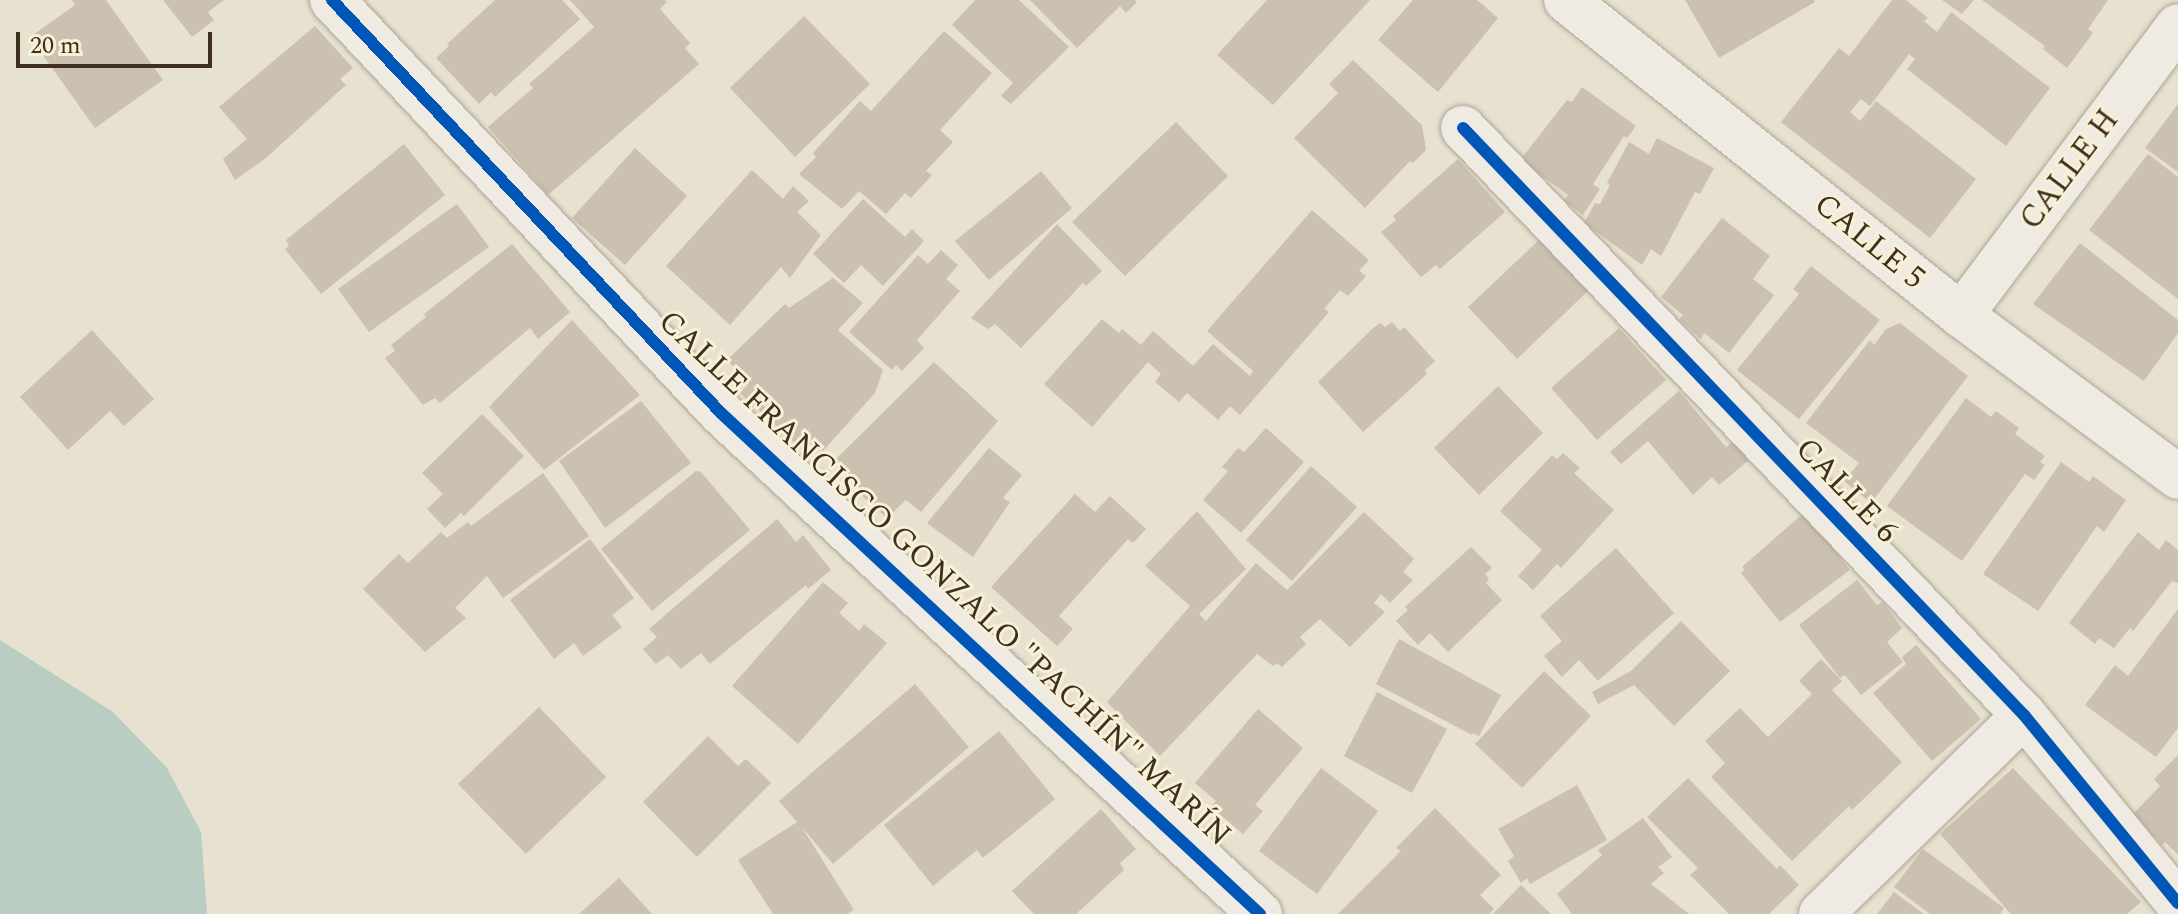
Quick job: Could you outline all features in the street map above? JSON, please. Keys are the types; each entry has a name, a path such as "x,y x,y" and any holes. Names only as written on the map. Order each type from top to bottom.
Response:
{"street":[{"name":"CALLE FRANCISCO GONZALO \"PACHÍN\" MARÍN","path":"332,0 721,413 1260,914"},
{"name":"CALLE 5","path":"1566,0 1961,315 2178,477"},
{"name":"CALLE H","path":"1961,315 2178,26"},
{"name":"CALLE 6","path":"1463,128 2024,715 2178,903"},
{"path":"1821,914 2024,715"}],"shaded area":[{"path":"0,640 113,712 167,768 201,832 207,914 0,914"}],"building":[{"path":"72,0 106,0 163,80 95,128 30,37 75,5"},
{"path":"163,0 224,0 208,12 214,20 192,37"},
{"path":"495,0 562,0 580,19 495,97 491,92 479,104 436,58"},
{"path":"570,0 665,0 667,2 660,9 690,43 685,48 699,64 548,195 488,127 533,88 529,84 594,27"},
{"path":"975,0 1019,0 1069,47 1011,104 1001,96 1013,83 952,25"},
{"path":"1030,0 1137,2 1126,13 1120,6 1077,48"},
{"path":"1267,0 1370,0 1273,105 1217,55"},
{"path":"1413,0 1477,0 1498,18 1438,92 1378,40"},
{"path":"1685,0 1814,0 1815,2 1719,58"},
{"path":"1892,0 1906,0 1928,18 1924,21 1937,32 1951,12 2050,88 2006,146 1907,69 1915,59 1909,54 1870,106 1861,99 1850,112 1860,121 1876,101 1976,179 1930,238 1781,122 1839,48 1849,56"},
{"path":"1942,0 1974,0 1962,14"},
{"path":"1982,0 2108,0 2088,29 2093,33 2067,68 2043,49 2045,46"},
{"path":"804,16 870,84 795,157 730,88"},
{"path":"315,26 353,68 340,79 346,85 266,158 235,180 223,159 247,139 219,107"},
{"path":"944,31 992,73 940,130 953,142 926,171 932,175 911,198 905,193 886,214 859,191 842,209 799,174 816,157 813,153 860,101 871,111"},
{"path":"1353,60 1422,125 1426,150 1413,163 1410,161 1365,208 1294,138 1338,93 1329,84"},
{"path":"1582,87 1636,126 1627,138 1624,136 1593,184 1600,189 1583,215 1564,201 1568,195 1520,160 1567,100 1572,102"},
{"path":"2178,104 2178,172 2145,148"},
{"path":"1176,122 1228,176 1125,276 1072,222"},
{"path":"1657,138 1714,168 1700,194 1695,192 1661,256 1651,249 1642,265 1584,223 1595,203 1600,204 1610,185 1607,183 1629,142 1649,154"},
{"path":"404,144 445,195 321,294 285,249 289,246 286,240"},
{"path":"635,148 687,196 625,265 572,218"},
{"path":"2148,154 2178,177 2178,299 2089,230"},
{"path":"1458,159 1505,212 1440,269 1436,265 1421,277 1381,232 1396,220 1393,216"},
{"path":"752,170 783,199 793,186 809,201 797,212 821,235 790,278 781,267 730,325 666,266"},
{"path":"1041,171 1072,208 989,280 955,241"},
{"path":"863,199 905,237 912,229 924,241 883,286 861,265 844,283 813,254"},
{"path":"457,204 489,247 369,332 338,289"},
{"path":"1312,210 1369,260 1359,271 1366,276 1348,296 1340,290 1324,309 1329,312 1240,415 1230,406 1218,420 1187,393 1179,402 1155,382 1161,374 1148,362 1092,427 1044,384 1102,319 1119,333 1122,329 1141,345 1153,331 1193,366 1213,344 1250,376 1253,371 1207,331"},
{"path":"1722,218 1770,256 1753,279 1774,295 1729,353 1704,333 1701,339 1679,320 1683,315 1661,297"},
{"path":"1057,224 1102,271 1086,286 1083,283 1021,348 995,324 988,329 971,318"},
{"path":"1539,240 1588,291 1517,359 1468,307"},
{"path":"2080,243 2178,320 2178,333 2144,381 2033,304"},
{"path":"512,244 570,312 538,339 530,328 440,403 435,398 423,405 385,358 395,351 391,345 426,317 424,314"},
{"path":"941,250 958,265 946,279 960,291 917,340 924,348 902,371 896,365 892,370 849,332 918,255 928,264"},
{"path":"1811,266 1880,320 1799,419 1737,370 1799,294 1793,289"},
{"path":"833,278 863,303 838,330 883,370 875,393 822,452 817,449 810,457 740,393 749,383 727,360 785,304 789,308"},
{"path":"572,320 640,395 544,470 489,407"},
{"path":"1392,322 1400,331 1404,327 1435,361 1425,370 1427,374 1363,432 1318,382 1373,328 1380,323 1385,327"},
{"path":"1900,323 1968,376 1871,503 1844,481 1859,463 1806,423 1870,340 1874,345 1886,329"},
{"path":"1619,328 1666,380 1597,440 1551,388"},
{"path":"92,330 154,399 124,426 110,411 68,450 20,397"},
{"path":"934,362 998,421 921,512 906,500 887,518 859,493 863,491 833,462"},
{"path":"1498,386 1543,433 1479,495 1434,448"},
{"path":"1679,391 1726,447 1733,441 1749,460 1719,485 1712,477 1693,495 1648,441 1621,464 1610,452"},
{"path":"1966,398 1991,417 1996,411 2019,428 2015,434 2045,456 2040,462 2045,465 2034,480 2025,474 1962,561 1887,506"},
{"path":"641,401 691,463 605,528 559,461"},
{"path":"482,414 524,456 464,516 461,513 445,528 427,509 443,494 422,473"},
{"path":"1266,428 1304,462 1241,533 1203,500 1228,471 1222,467 1238,448 1244,452"},
{"path":"989,448 1022,475 1003,498 1010,502 973,557 927,523"},
{"path":"1563,453 1580,468 1574,473 1614,510 1561,568 1557,564 1533,590 1518,576 1542,550 1500,511 1552,455 1557,459"},
{"path":"2061,462 2089,482 2093,476 2126,500 2104,532 2097,526 2038,611 1983,574"},
{"path":"1311,466 1357,507 1292,581 1246,540"},
{"path":"696,471 701,472 750,530 652,611 601,549"},
{"path":"543,473 589,536 503,598 487,576 455,608 466,618 425,652 363,589 399,554 408,563 441,532 447,538 468,522 471,526"},
{"path":"1075,494 1095,512 1110,496 1146,529 1133,543 1128,539 1059,616 1073,629 1057,646 991,587"},
{"path":"1197,511 1246,569 1199,614 1206,621 1256,563 1287,590 1364,512 1414,559 1403,572 1413,580 1390,603 1381,594 1374,603 1385,612 1350,647 1320,619 1300,637 1306,644 1282,667 1277,663 1273,666 1257,654 1160,756 1107,702 1190,606 1145,566"},
{"path":"1805,512 1850,570 1780,622 1741,573 1745,570 1742,567"},
{"path":"777,519 796,542 803,535 831,570 808,589 806,585 710,664 701,653 681,669 668,655 656,664 643,649 657,637 649,629"},
{"path":"2138,532 2159,550 2166,540 2178,550 2178,583 2172,581 2133,631 2130,628 2114,648 2099,638 2095,644 2069,623"},
{"path":"590,539 634,598 612,615 622,627 583,656 574,643 554,659 510,600"},
{"path":"1471,547 1492,568 1485,574 1489,579 1486,583 1502,600 1448,652 1430,633 1418,645 1396,621 1408,610 1405,607"},
{"path":"1616,548 1674,613 1598,681 1579,660 1562,677 1544,656 1562,641 1540,616"},
{"path":"1857,580 1877,605 1883,602 1902,628 1887,642 1903,662 1861,695 1845,675 1840,678 1799,625"},
{"path":"823,582 848,603 839,613 859,631 864,624 887,643 798,744 732,686"},
{"path":"2178,609 2178,728 2156,757 2085,705 2115,665 2128,676"},
{"path":"1681,621 1730,671 1674,726 1634,685 1598,704 1592,692 1631,671"},
{"path":"1399,639 1501,695 1479,736 1376,684"},
{"path":"1916,645 1981,719 1932,761 1873,693 1906,664 1902,657"},
{"path":"1821,659 1842,681 1832,690 1902,762 1852,810 1849,806 1792,861 1711,777 1725,763 1705,741 1740,708 1768,737 1812,694 1799,681"},
{"path":"1544,671 1591,716 1522,788 1475,744"},
{"path":"915,684 969,747 833,864 801,826 854,910 847,914 773,914 738,860 797,822 779,801"},
{"path":"1377,692 1447,729 1412,793 1344,756"},
{"path":"539,707 606,777 526,854 458,784"},
{"path":"1258,709 1303,748 1255,805 1263,811 1243,834 1211,807 1216,801 1195,783"},
{"path":"999,731 1055,799 983,858 977,850 933,886 884,825"},
{"path":"708,736 738,766 746,759 771,783 697,857 643,802"},
{"path":"2178,755 2178,855 2165,842 2162,845 2133,814 2160,786 2154,779"},
{"path":"1321,768 1378,811 1317,894 1259,851"},
{"path":"2013,768 2141,902 2127,914 2011,914 1940,834"},
{"path":"1688,778 1777,869 1780,865 1799,885 1769,914 1729,914 1690,875 1698,868 1647,817"},
{"path":"1577,785 1607,840 1530,884 1527,878 1521,883 1508,861 1514,856 1498,829"},
{"path":"1435,808 1501,875 1480,895 1494,909 1489,914 1338,914 1401,851 1396,848"},
{"path":"1101,809 1136,849 1120,863 1124,870 1076,914 1034,914 1012,891"},
{"path":"1643,818 1672,857 1658,867 1664,873 1651,884 1689,914 1572,914 1557,894 1602,855 1598,850"},
{"path":"1923,849 2004,908 2000,914 1930,914 1894,887"},
{"path":"619,878 652,914 579,914"},
{"path":"1521,885 1551,914 1493,914"},
{"path":"1894,892 1924,914 1877,914"}],"cycle path":[{"path":"332,0 721,413 1260,914"},
{"path":"1463,128 2024,715 2178,903"}]}
